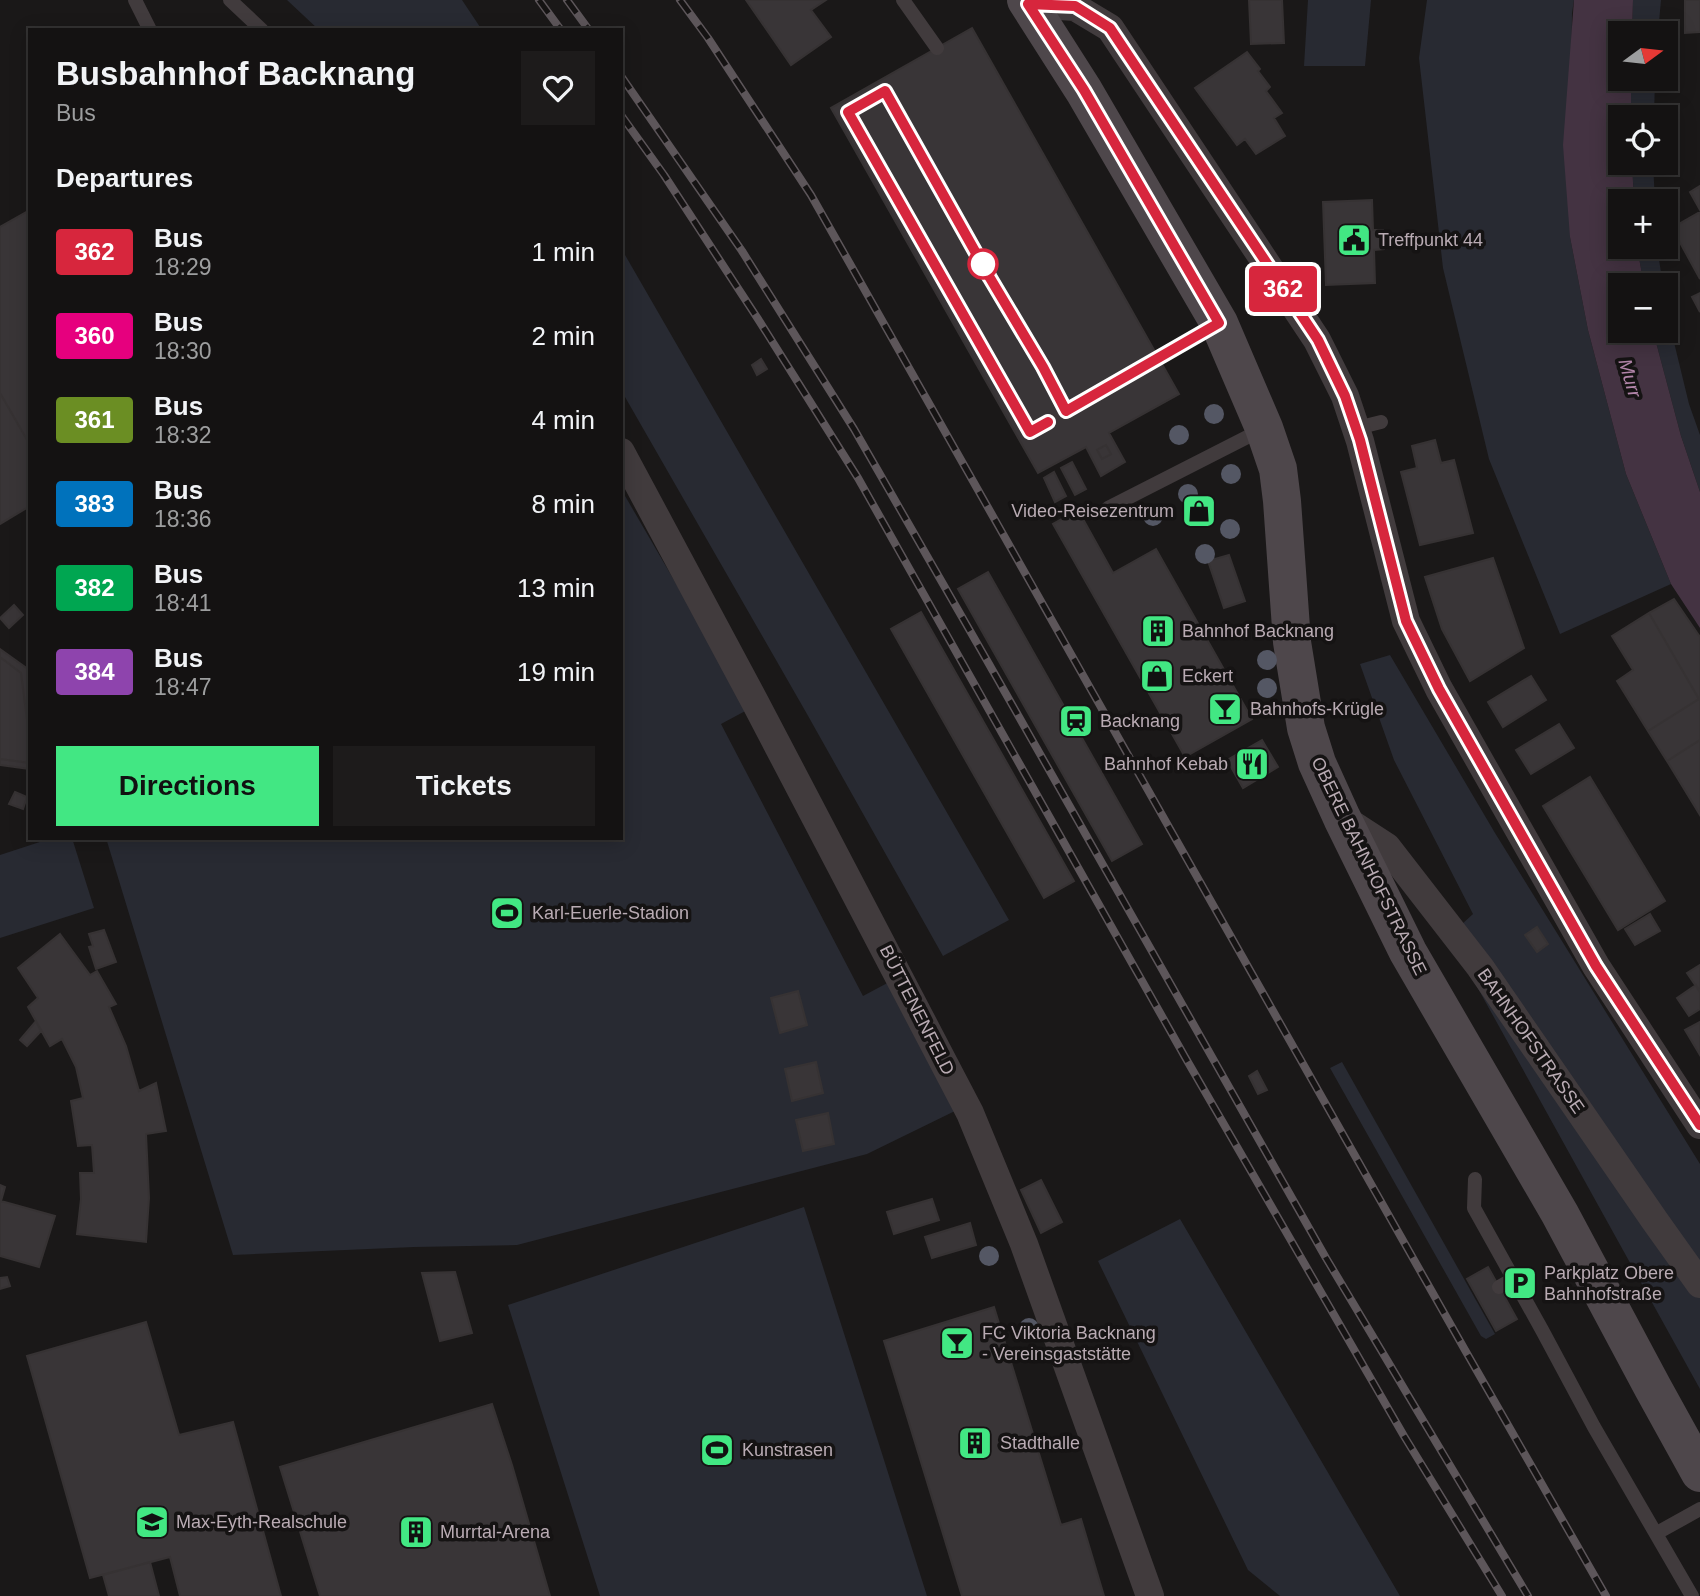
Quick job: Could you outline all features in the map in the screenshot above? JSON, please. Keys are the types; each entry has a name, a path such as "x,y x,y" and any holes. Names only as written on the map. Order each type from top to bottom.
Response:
{"street":[{"path":"1027,2 1091,9 1110,28 1318,340 1345,396 1369,425 1406,621 1439,689 1596,966 1700,1125"},
{"name":"OBERE BAHNHOFSTRASSE","path":"1027,2 1084,90 1219,323 1264,428 1278,469 1292,642 1306,728 1317,763 1342,818 1408,953 1560,1214 1700,1473"},
{"name":"BÜTTENENFELD","path":"623,456 757,704 970,1113 1024,1244 1150,1596"},
{"name":"BAHNHOFSTRASSE","path":"1342,818 1387,848 1480,967 1700,1283"}],"lane":[{"path":"135,0 149,28"},
{"path":"229,0 260,28"},
{"path":"903,0 937,48"},
{"path":"1152,361 1219,323"},
{"path":"1108,508 1264,428"},
{"path":"1475,1179 1474,1208 1594,1427 1692,1596"},
{"path":"1499,1287 1513,1279"},
{"path":"1657,1533 1700,1509"}],"shaded area":[{"path":"287,0 462,0 481,28 317,28"},
{"path":"1308,0 1371,0 1365,66 1304,66"},
{"path":"1427,0 1574,0 1570,237 1588,330 1626,474 1671,584 1560,634 1489,459 1443,268 1419,58"},
{"path":"1633,0 1661,0 1659,21 1632,21"},
{"path":"1631,91 1655,91 1654,105 1631,105"},
{"path":"1633,175 1654,175 1654,189 1633,189"},
{"path":"623,251 1009,920 943,956 623,393"},
{"path":"1639,259 1659,259 1661,273 1642,273"},
{"path":"1656,343 1674,343 1689,404 1700,435 1700,492 1681,436"},
{"path":"623,492 749,709 721,724 863,996 893,980 959,1109 867,1154 517,1245 233,1255 107,840 623,840"},
{"path":"1390,655 1495,833 1700,1164 1700,1389 1460,956 1461,925 1473,914 1394,760 1360,664"},
{"path":"46,840 73,840 94,908 0,938 0,855"},
{"path":"1342,1062 1495,1334 1486,1339 1481,1336 1330,1068"},
{"name":"Kunstrasen","path":"804,1207 927,1596 600,1596 508,1305"},
{"path":"1180,1219 1400,1596 1280,1596 1248,1570 1098,1261"}],"water":[{"name":"Murr","path":"1574,0 1633,0 1632,21 1608,21 1608,91 1631,91 1631,105 1608,105 1608,175 1633,175 1633,189 1608,189 1608,259 1639,259 1642,273 1608,273 1608,343 1656,343 1681,436 1700,492 1700,628 1671,584 1626,474 1588,330 1570,237 1563,145"}],"building":[{"path":"746,0 826,0 811,10 831,37 791,65"},
{"path":"1249,0 1282,0 1284,43 1251,44"},
{"path":"1685,0 1700,0 1700,32 1685,33"},
{"path":"972,28 1179,394 1109,433 1125,462 1101,476 1086,447 1038,473 831,108"},
{"path":"1247,52 1270,87 1266,91 1282,113 1274,118 1285,136 1256,154 1245,139 1237,145 1195,88"},
{"path":"1700,186 1700,210 1690,192"},
{"name":"Treffpunkt 44","path":"1372,200 1373,230 1383,230 1384,249 1374,250 1375,283 1326,285 1323,202"},
{"path":"28,211 28,442 0,393 0,227"},
{"path":"1700,212 1700,279 1678,239 1678,225"},
{"path":"1700,293 1700,312 1692,297"},
{"path":"761,359 767,369 757,375 752,365"},
{"path":"0,393 28,442 28,507 0,524"},
{"path":"1435,440 1441,463 1454,460 1473,533 1420,545 1401,472 1417,468 1412,446"},
{"path":"1106,445 1111,454 1102,459 1097,450"},
{"path":"1072,462 1086,489 1075,495 1061,468"},
{"path":"1054,472 1066,496 1055,502 1044,478"},
{"name":"Video-Reisezentrum","path":"1201,504 1207,513 1196,519 1191,510"},
{"name":"Bahnhof Backnang","path":"1078,510 1113,573 1156,549 1252,719 1185,757 1053,524"},
{"path":"1229,555 1245,601 1224,608 1208,561"},
{"path":"1493,558 1524,648 1470,681 1442,629 1425,577"},
{"path":"988,572 1142,844 1112,861 958,589"},
{"path":"1674,599 1700,637 1700,701 1649,613"},
{"path":"14,605 23,615 9,628 0,618"},
{"path":"921,612 1074,881 1044,898 891,629"},
{"path":"1649,613 1699,699 1648,731 1617,681 1633,670 1612,636"},
{"path":"0,649 28,669 28,769 0,765"},
{"path":"0,657 21,673 28,727 28,763 0,759"},
{"path":"1531,676 1546,700 1503,727 1488,702"},
{"path":"1699,699 1700,740 1667,761 1648,731"},
{"path":"1559,724 1574,748 1531,774 1516,750"},
{"name":"Bahnhof Kebab","path":"1262,740 1278,767 1243,788 1227,760"},
{"path":"1700,740 1700,815 1667,761"},
{"path":"1590,777 1665,901 1618,930 1543,806"},
{"path":"15,792 27,797 23,809 9,804"},
{"path":"1650,914 1660,931 1635,945 1625,929"},
{"path":"1537,927 1548,944 1537,952 1525,935"},
{"path":"104,930 116,962 96,969 89,947 93,946 89,934"},
{"path":"60,934 90,975 97,971 116,1004 109,1007 126,1046 139,1091 156,1083 166,1131 146,1134 149,1198 146,1242 77,1234 81,1199 80,1173 94,1173 92,1145 78,1146 71,1101 83,1098 76,1067 62,1039 50,1046 28,1007 38,998 18,968"},
{"path":"1700,965 1700,992 1687,973"},
{"path":"1696,985 1700,992 1700,1009 1689,1016 1677,998"},
{"path":"798,991 807,1025 780,1033 771,998"},
{"path":"36,1021 41,1031 27,1046 20,1040"},
{"path":"1700,1022 1700,1055 1685,1030"},
{"path":"816,1062 823,1093 792,1101 785,1069"},
{"path":"1257,1071 1267,1090 1258,1094 1249,1076"},
{"path":"828,1113 834,1144 803,1151 796,1120"},
{"path":"1041,1180 1062,1222 1041,1233 1021,1190"},
{"path":"0,1185 5,1187 1,1201 55,1216 39,1267 0,1256"},
{"path":"932,1199 939,1220 894,1234 887,1212"},
{"path":"970,1223 976,1245 932,1258 925,1237"},
{"path":"1488,1267 1517,1319 1496,1331 1467,1279"},
{"path":"455,1272 472,1333 440,1341 422,1273"},
{"path":"7,1277 10,1286 0,1289 0,1278"},
{"name":"Stadthalle","path":"994,1307 1061,1525 1081,1519 1104,1596 962,1596 884,1341"},
{"name":"Max-Eyth-Realschule","path":"146,1322 179,1435 233,1422 281,1596 180,1596 170,1557 90,1578 27,1356"},
{"name":"Murrtal-Arena","path":"492,1404 550,1596 320,1596 280,1467"},
{"path":"150,1562 159,1596 109,1596 103,1575"}],"railway":[{"path":"539,0 560,28"},
{"path":"567,0 588,28"},
{"path":"680,0 811,195 1606,1596"},
{"path":"623,79 742,251 854,429 1326,1258 1528,1596"},
{"path":"623,118 664,175 758,319 858,478 1185,1057 1404,1436 1502,1596"}],"bus line":[{"name":"362","path":"1048,422 1030,432 848,112 885,91 1066,411 1219,323 1084,90 1028,4 1075,6 1110,28 1318,340 1345,396 1360,440 1406,621 1439,689 1596,966 1700,1125"}],"place":[{"name":"Treffpunkt 44","path":"1354,240"},
{"name":"Video-Reisezentrum","path":"1199,511"},
{"name":"Bahnhof Backnang","path":"1158,631"},
{"name":"Eckert","path":"1157,676"},
{"name":"Bahnhofs-Krügle","path":"1225,709"},
{"name":"Backnang","path":"1076,721"},
{"name":"Bahnhof Kebab","path":"1252,764"},
{"name":"Karl-Euerle-Stadion","path":"507,913"},
{"name":"Parkplatz Obere Bahnhofstraße","path":"1520,1283"},
{"name":"FC Viktoria Backnang - Vereinsgaststätte","path":"957,1343"},
{"name":"Stadthalle","path":"975,1443"},
{"name":"Kunstrasen","path":"717,1450"},
{"name":"Max-Eyth-Realschule","path":"152,1522"},
{"name":"Murrtal-Arena","path":"416,1532"}]}
